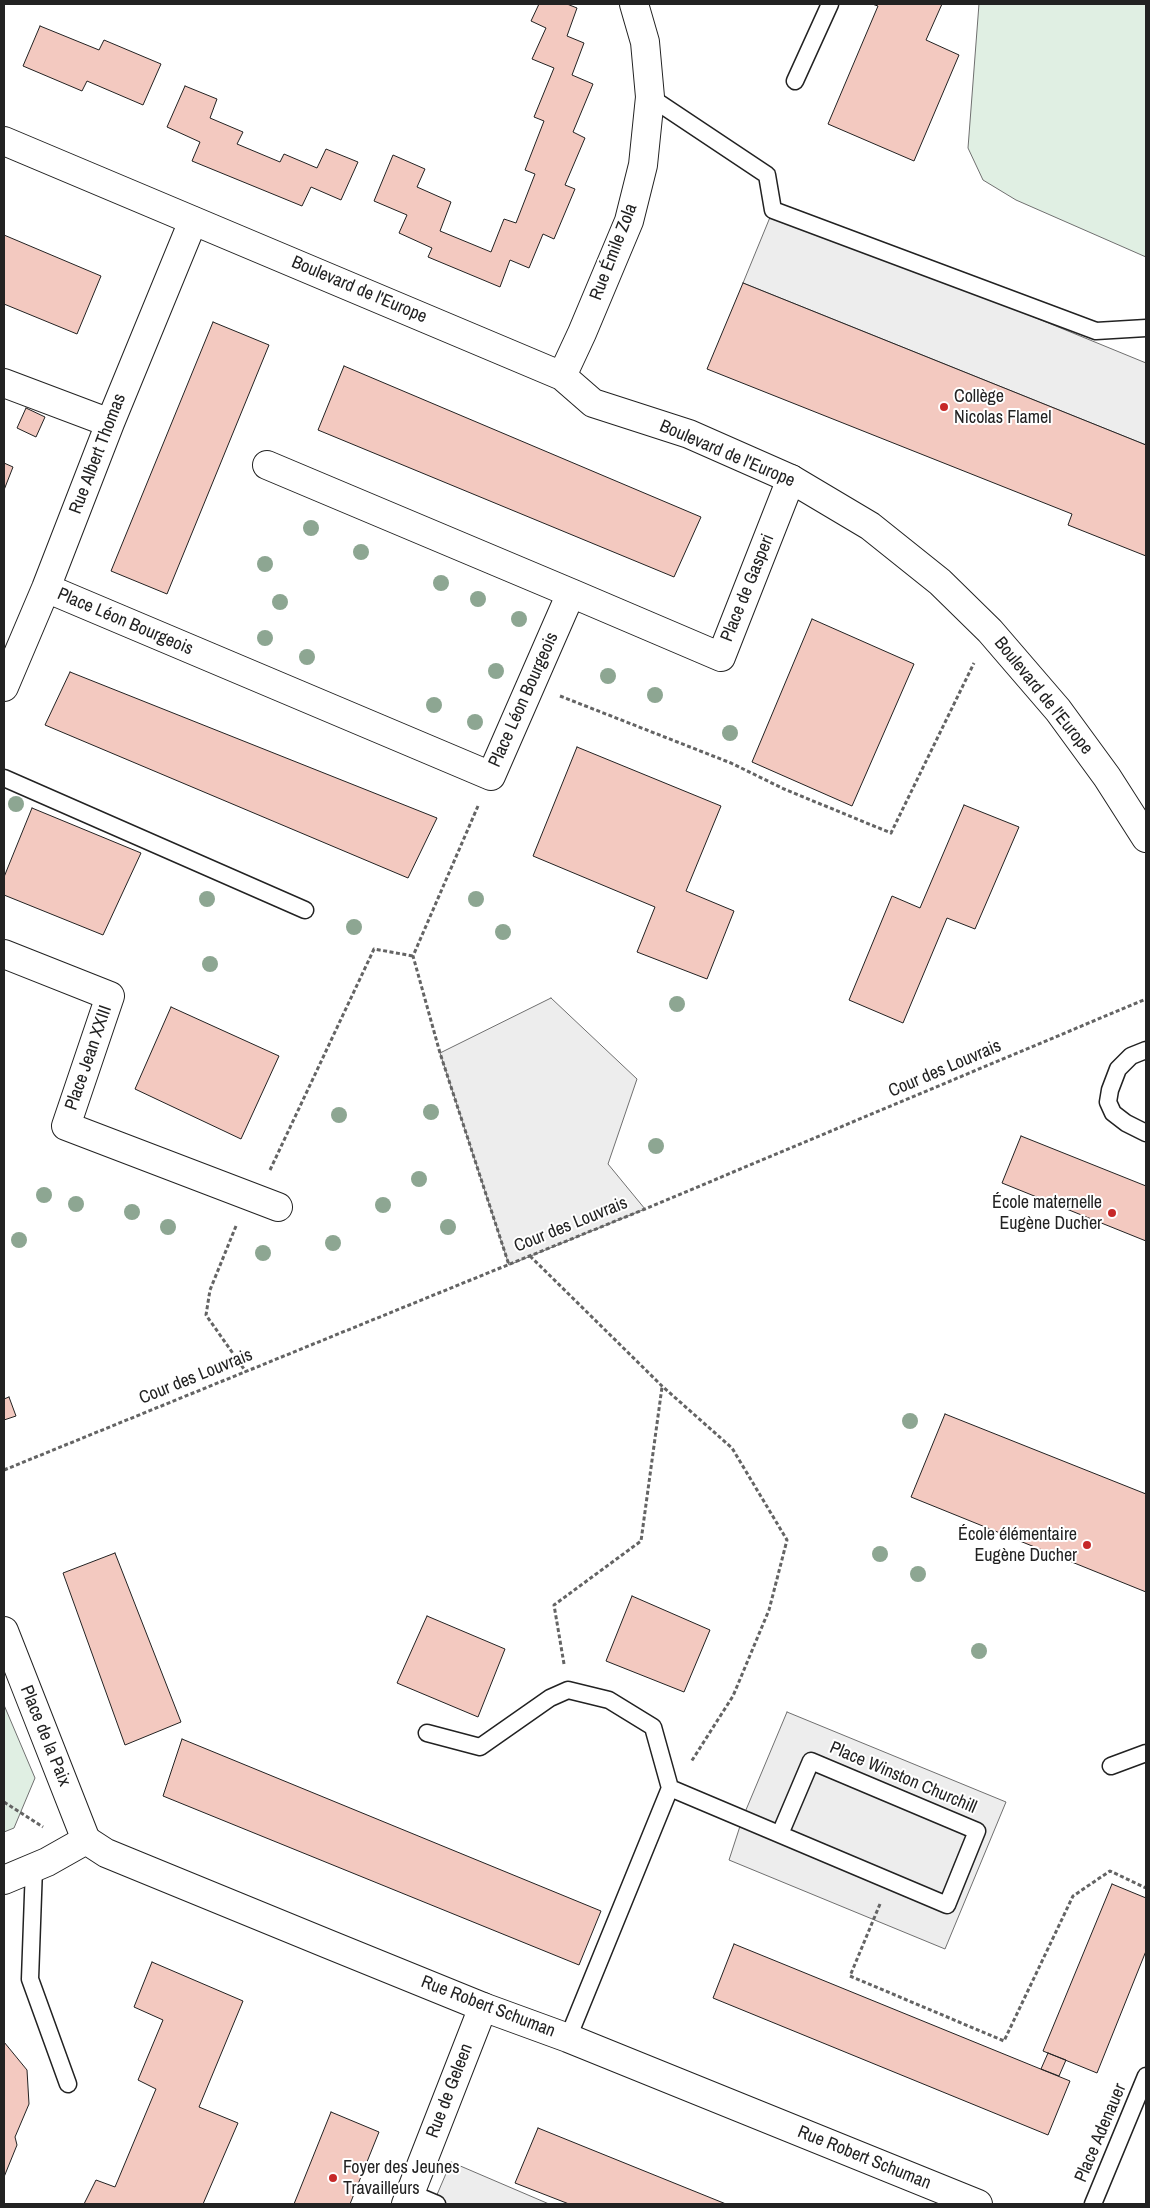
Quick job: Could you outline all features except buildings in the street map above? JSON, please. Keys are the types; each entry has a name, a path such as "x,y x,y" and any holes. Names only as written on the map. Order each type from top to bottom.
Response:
{"street":[{"name":"Rue Émile Zola","path":"562,376 629,221 643,165 650,97 646,42 634,4"},
{"name":"Boulevard de l'Europe","path":"4,141 562,376 593,403 689,434 791,479 870,526 940,582 990,631 1058,710 1107,777 1146,838"},
{"name":"Rue Albert Thomas","path":"4,687 46,588 110,423 193,221"},
{"path":"4,383 110,423"},
{"path":"267,465 570,593"},
{"name":"Place de Gasperi","path":"570,593 721,657 791,479"},
{"name":"Place Léon Bourgeois","path":"46,588 491,776 570,593"},
{"name":"Place Jean XXIII","path":"4,954 110,996 66,1126 278,1207"},
{"name":"Place de la Paix","path":"4,1631 80,1843"},
{"path":"4,1880 80,1843"},
{"name":"Rue Robert Schuman","path":"80,1843 483,2007 568,2038 978,2204"},
{"name":"Rue de Geleen","path":"409,2199 483,2007"}],"lane":[{"path":"795,81 830,4"},
{"path":"650,97 767,175 773,210 1096,331 1146,328"},
{"path":"4,778 305,910"},
{"path":"1146,1050 1131,1056 1118,1069 1110,1090 1108,1102 1113,1113 1126,1123 1146,1133"},
{"path":"427,1733 480,1746 550,1698 568,1690 609,1700 653,1727 672,1789 568,2038"},
{"path":"1111,1766 1146,1753"},
{"name":"Place Winston Churchill","path":"672,1789 947,1905 977,1831 810,1761 780,1834"},
{"path":"34,1867 30,1979 68,2084"},
{"name":"Place Adenauer","path":"1093,2204 1146,2076"},
{"path":"409,2199 437,2204"}],"path":[{"path":"531,685 732,763 784,789 891,833 990,631"},
{"path":"491,776 413,956 440,1053 509,1265"},
{"path":"246,1372 206,1314 210,1290 248,1196 269,1171 374,949 413,956"},
{"name":"Cour des Louvrais","path":"4,1470 509,1265 1146,999"},
{"path":"530,1256 662,1386 732,1448 788,1540 769,1610 733,1696 672,1789"},
{"path":"568,1690 554,1605 641,1541 662,1386"},
{"path":"4,1802 80,1843"},
{"path":"890,1880 850,1976 1004,2041 1073,1896 1110,1871 1146,1888"}],"green space":[{"path":"979,4 1146,4 1146,257 1016,200 983,180 968,148"},
{"path":"4,1705 35,1778 14,1828 4,1832"}],"shaded area":[{"path":"773,210 1146,363 1146,445 743,283"},
{"path":"551,998 637,1079 608,1164 645,1209 509,1265 440,1053"},
{"path":"787,1712 1006,1802 945,1949 729,1860 743,1817"},
{"path":"451,2162 549,2204 433,2204"}],"place":[{"name":"Collège Nicolas Flamel","path":"944,407"},
{"name":"École maternelle Eugène Ducher","path":"1112,1213"},
{"name":"École élémentaire Eugène Ducher","path":"1087,1545"},
{"name":"Foyer des Jeunes Travailleurs","path":"333,2178"}]}
